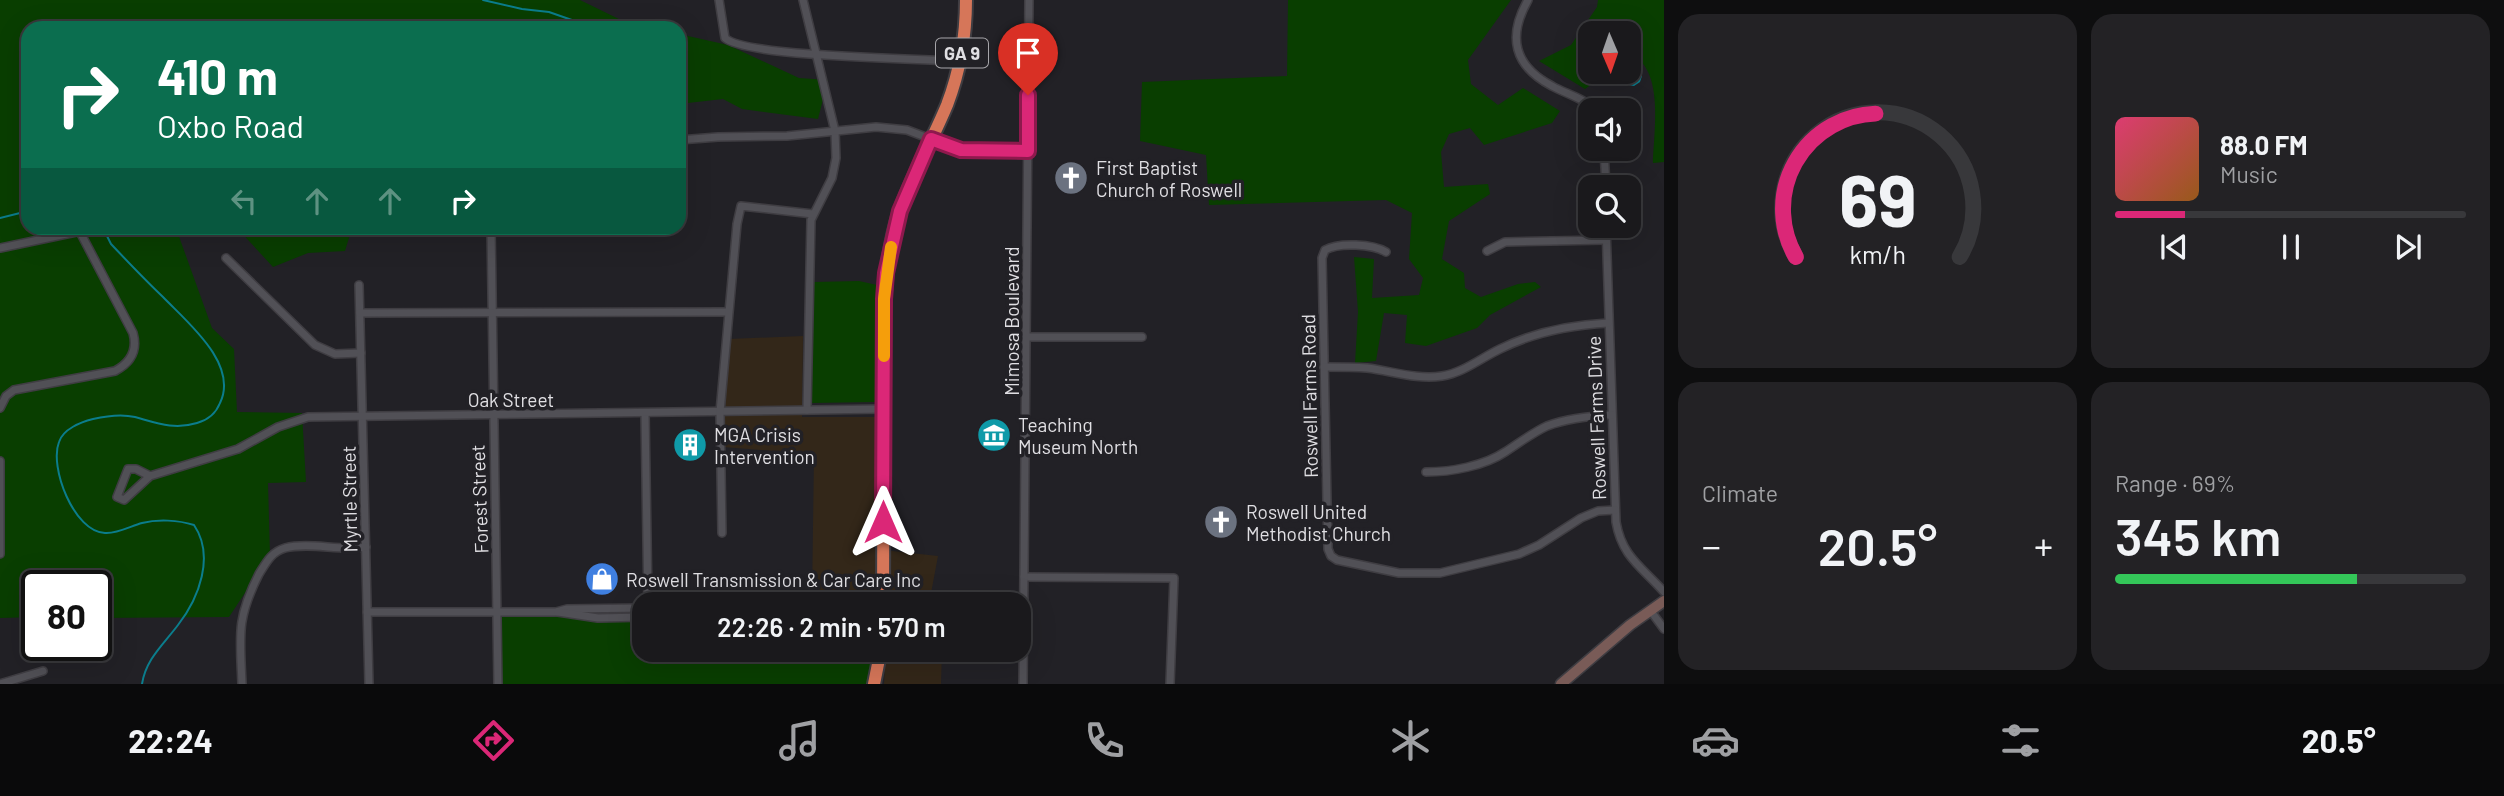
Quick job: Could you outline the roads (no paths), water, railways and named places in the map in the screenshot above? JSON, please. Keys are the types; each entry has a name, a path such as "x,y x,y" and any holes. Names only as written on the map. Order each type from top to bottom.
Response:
{"highway":[{"name":"GA 9","path":"885,592 884,299 888,260 900,211 947,103 960,61 966,0"},
{"path":"874,684 878,662"},
{"path":"881,662 881,684"}],"street":[{"path":"719,0 724,38 746,47 816,54 960,61"},
{"path":"803,0 835,131 832,178 813,214 807,410"},
{"name":"Mimosa Boulevard","path":"1024,592 1029,0"},
{"path":"1528,0 1516,29 1517,48 1522,61 1531,73 1578,98"},
{"path":"686,139 787,136 892,128 913,132 961,150 1028,151"},
{"path":"722,533 720,412 728,312 741,206 813,214"},
{"path":"0,248 69,235"},
{"path":"0,408 6,396 14,390 115,371 124,366 131,357 135,345 133,333 81,235"},
{"name":"Forest Street","path":"491,235 498,684"},
{"path":"1486,251 1505,242 1605,240"},
{"name":"Roswell Farms Drive","path":"1605,240 1617,532 1635,564 1664,592"},
{"name":"Roswell Farms Road","path":"1386,252 1369,245 1333,246 1323,254 1328,548 1331,556 1399,573 1440,572 1519,554 1539,545 1581,518 1615,510"},
{"path":"226,258 314,345 335,354 361,353"},
{"name":"Myrtle Street","path":"359,285 369,684"},
{"path":"360,313 728,312"},
{"path":"1324,367 1368,368 1422,377 1441,377 1534,336 1570,327 1608,323"},
{"path":"1026,337 1142,337"},
{"name":"Oak Street","path":"150,476 136,469 128,469 117,497 124,500 150,476 238,449 296,420 363,415 884,409"},
{"path":"645,413 648,592"},
{"path":"1426,472 1444,471 1490,460 1535,432 1561,421 1585,416 1612,415"},
{"path":"0,461 0,554"},
{"path":"242,684 241,617 267,559 289,547 366,547"},
{"path":"1024,577 1174,578 1170,684"},
{"path":"1561,684 1664,601"},
{"path":"556,612 567,609 632,608"},
{"path":"1650,610 1664,629"},
{"path":"368,612 556,612 598,618 632,617"},
{"name":"Mimosa Boulevard","path":"1023,662 1023,684"},
{"path":"0,684 43,671"}],"waterway":[{"path":"483,0 549,12 575,21"},
{"path":"0,218 21,213"},
{"path":"106,235 111,244 208,345 217,359 224,388 216,410 197,423 173,426 130,416 109,416 88,420 73,427 64,433 59,442 57,453 61,482 74,510 83,522 94,530 110,533 142,523 168,521 194,525 200,537 204,563 198,590 186,614 151,660 142,684"}],"place":[{"name":"First Baptist Church of Roswell","path":"1071,178"},
{"name":"Teaching Museum North","path":"994,435"},
{"name":"MGA Crisis Intervention","path":"690,445"},
{"name":"Roswell United Methodist Church","path":"1221,522"},
{"name":"Roswell Transmission & Car Care Inc","path":"602,579"}]}
